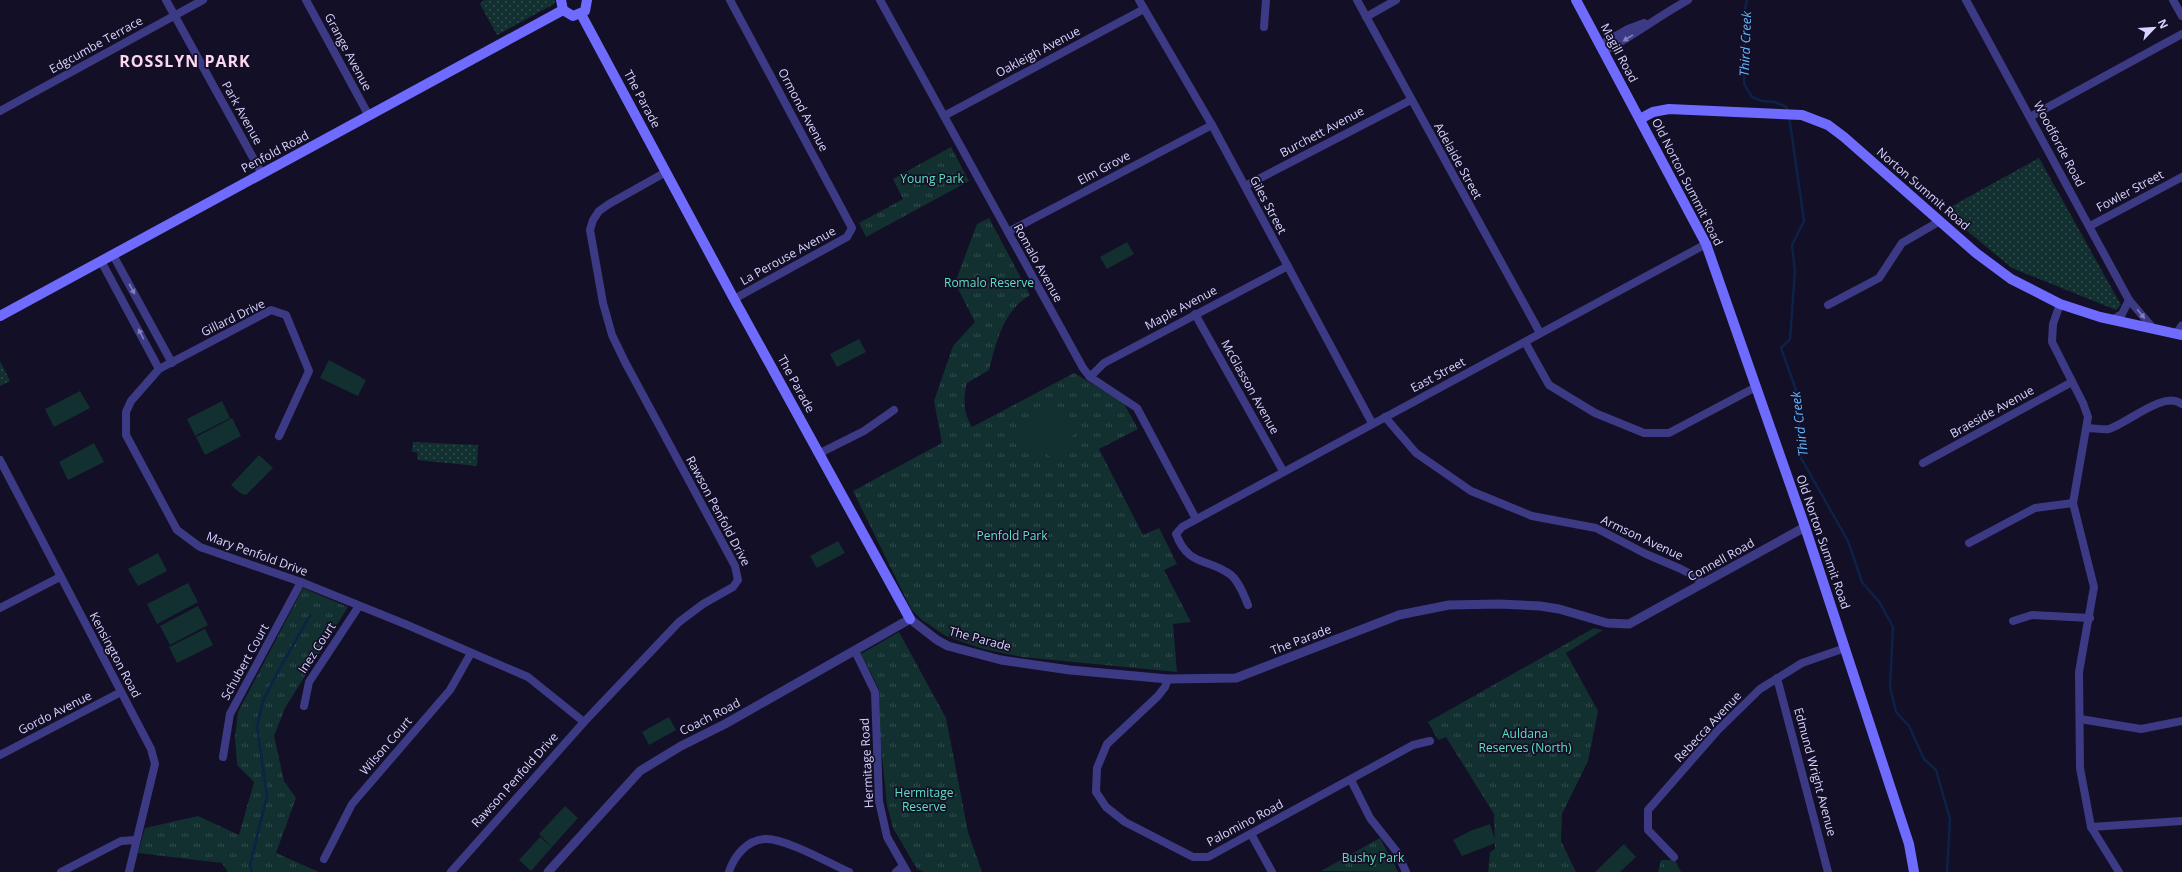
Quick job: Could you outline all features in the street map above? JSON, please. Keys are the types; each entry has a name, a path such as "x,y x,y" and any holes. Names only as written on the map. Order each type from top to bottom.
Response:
{"main road":[{"path":"562,5 573,16 582,14 587,7 587,0"},
{"name":"Magill Road","path":"1576,0 1640,119"},
{"name":"Penfold Road","path":"0,316 369,116 562,5"},
{"name":"The Parade","path":"582,14 734,299 910,619"},
{"name":"Norton Summit Road","path":"1640,119 1661,110 1784,113 1802,115 1828,125 1844,137 1940,222 2011,279 2060,304 2112,320 2180,332"},
{"name":"Old Norton Summit Road","path":"1640,119 1706,244 1805,527 1909,844 1914,872"}],"street":[{"name":"Park Avenue","path":"166,0 262,174"},
{"name":"Edgcumbe Terrace","path":"0,111 203,0"},
{"name":"Grange Avenue","path":"306,0 369,116"},
{"name":"Ormond Avenue","path":"730,0 851,225 852,232"},
{"name":"Romalo Avenue","path":"880,0 1083,368 1090,376 1137,408 1196,519"},
{"name":"Giles Street","path":"1139,0 1212,125 1372,423"},
{"path":"1264,27 1266,0"},
{"name":"Adelaide Street","path":"1357,0 1540,333"},
{"path":"1366,17 1396,0"},
{"path":"1602,48 1628,29 1651,21 1688,0"},
{"name":"Woodforde Road","path":"1966,0 2129,300 2153,328"},
{"path":"2173,0 2181,13"},
{"name":"Oakleigh Avenue","path":"944,116 1144,9"},
{"path":"2030,117 2182,34"},
{"name":"Burchett Avenue","path":"1245,186 1411,100"},
{"name":"Elm Grove","path":"1008,232 1212,125"},
{"name":"Rawson Penfold Drive","path":"451,872 584,722 679,622 703,604 733,587 738,580 735,566 625,362 612,335 603,303 594,256 590,230 593,220 599,211 608,204 666,172"},
{"name":"Fowler Street","path":"2090,226 2182,177"},
{"path":"1828,305 1879,278 1902,242 1940,222"},
{"name":"La Perouse Avenue","path":"734,299 847,237 852,232"},
{"name":"East Street","path":"1248,605 1240,587 1231,575 1194,559 1181,547 1176,534 1182,527 1283,471 1706,244"},
{"path":"113,255 172,363"},
{"path":"101,261 159,369"},
{"name":"Maple Avenue","path":"1090,376 1104,363 1288,266"},
{"path":"2112,320 2122,314 2129,300"},
{"path":"2060,304 2053,324 2052,342 2088,417 2080,458 2074,503 2094,587 2090,618 2079,672 2080,768 2091,827 2119,872"},
{"name":"Gillard Drive","path":"159,369 271,310 286,315 309,371 279,436"},
{"name":"McGlasson Avenue","path":"1195,314 1283,471"},
{"path":"1525,342 1549,385 1595,413 1644,433 1669,434 1756,387"},
{"name":"Mary Penfold Drive","path":"159,369 131,401 126,412 126,435 177,530 200,546 301,582 528,677 584,722"},
{"name":"Braeside Avenue","path":"1923,463 2072,382"},
{"path":"2087,428 2108,429 2162,401 2179,402 2182,404"},
{"path":"820,453 864,431 894,410"},
{"name":"Armson Avenue","path":"1385,417 1416,453 1471,491 1532,516 1596,528 1646,554 1681,568 1696,576 1703,584"},
{"name":"Kensington Road","path":"0,461 151,749 155,764 129,872"},
{"path":"1969,543 2034,508 2074,503"},
{"name":"Connell Road","path":"1648,614 1805,527"},
{"path":"0,608 60,577"},
{"name":"Schubert Court","path":"223,757 230,714 301,582"},
{"name":"The Parade","path":"910,619 937,640 948,646 1001,660 1055,669 1168,679 1236,678 1399,615 1449,605 1499,604 1540,606 1559,609 1607,623 1620,624 1636,622 1648,614"},
{"name":"Inez Court","path":"304,706 309,682 359,606"},
{"path":"2013,621 2032,615 2090,618"},
{"name":"Coach Road","path":"548,872 640,771 681,746 725,724 910,619"},
{"name":"Rebecca Avenue","path":"1674,857 1648,830 1648,810 1717,732 1760,689 1802,663 1845,648"},
{"name":"Hermitage Road","path":"855,651 875,692 879,801 887,837 905,869"},
{"name":"Wilson Court","path":"324,859 352,804 450,690 471,653"},
{"name":"Edmund Wright Avenue","path":"1776,678 1828,872"},
{"name":"Palomino Road","path":"1168,679 1165,687 1158,696 1107,744 1097,768 1096,792 1106,807 1125,822 1193,857 1208,857 1413,745 1430,741"},
{"name":"Gordo Avenue","path":"0,755 121,692"},
{"path":"2080,719 2140,729 2182,721"},
{"path":"1351,780 1370,818 1398,852 1406,872"},
{"path":"2091,827 2182,821"},
{"path":"1251,834 1272,872"},
{"path":"729,872 733,859 746,846 766,839 795,847 848,872"},
{"path":"61,872 121,841 136,840"},
{"path":"896,872 905,869"}],"green space":[{"path":"484,0 555,0 554,4 497,35 480,4"},
{"name":"Young Park","path":"951,147 969,181 866,237 859,223 903,199 893,179"},
{"path":"2039,158 2121,305 2116,310 2012,268 1943,211"},
{"name":"Penfold Park","path":"989,218 1030,295 1021,301 1007,318 998,338 989,370 967,383 965,411 969,421 972,427 1074,373 1123,402 1138,429 1099,449 1143,535 1159,528 1177,564 1164,570 1191,622 1173,624 1177,672 1022,657 983,649 946,636 922,620 911,609 853,491 942,443 934,401 953,346 975,322 955,283 977,224"},
{"path":"1127,242 1134,254 1107,269 1100,257"},
{"path":"859,339 866,352 837,367 830,354"},
{"path":"329,360 366,380 358,396 320,378"},
{"path":"0,361 10,381 0,386"},
{"path":"80,391 90,408 54,427 45,409"},
{"path":"222,401 230,418 195,436 187,419"},
{"path":"1041,404 1057,416 1060,411 1080,425 1055,460 1038,448 1032,456 1014,443"},
{"path":"232,418 241,436 205,455 196,437"},
{"path":"413,442 478,445 477,466 418,460 417,452 412,452"},
{"path":"94,443 104,462 68,480 59,462"},
{"path":"259,455 273,468 246,495 240,493 231,485"},
{"path":"838,541 845,553 817,568 810,556"},
{"path":"158,553 167,571 138,586 128,569"},
{"path":"188,583 198,602 157,624 147,604"},
{"path":"303,588 348,607 285,708 274,736 284,781 296,798 276,853 319,872 228,872 222,863 138,853 145,828 198,816 239,835 254,782 237,765 235,737 238,712"},
{"path":"198,606 208,625 170,645 160,626"},
{"name":"Auldana Reserves (North)","path":"1594,628 1603,630 1566,653 1598,711 1588,761 1562,814 1561,841 1576,872 1488,872 1490,852 1495,849 1494,814 1446,737 1438,740 1428,722"},
{"path":"205,629 213,645 177,663 169,647"},
{"name":"Hermitage Reserve","path":"899,632 946,718 968,832 982,872 924,872 917,869 893,828 887,805 880,737 879,689 861,654"},
{"path":"669,717 676,730 649,745 642,732"},
{"path":"565,806 578,818 552,847 539,834"},
{"path":"1490,824 1496,843 1462,856 1453,840 1470,831"},
{"path":"540,837 552,847 531,871 519,860"},
{"name":"Bushy Park","path":"1380,838 1398,872 1321,871"},
{"path":"1624,844 1636,857 1620,872 1595,872"},
{"path":"1661,860 1675,860 1681,872 1658,872"}],"waterway":[{"name":"Third Creek","path":"1747,0 1745,9 1744,84 1752,97 1762,101 1775,102 1786,107 1788,111"},
{"name":"Third Creek","path":"1789,116 1804,221 1792,245 1795,271 1790,339 1781,348 1796,390 1801,458 1848,541 1862,582 1880,603 1893,627 1890,687 1896,712 1909,726 1924,759 1936,770 1950,819 1947,872"},
{"path":"252,872 250,865 267,796 257,726 263,701 310,615"}],"district":[{"name":"ROSSLYN PARK","path":"185,61"}],"park label":[{"name":"Romalo Reserve","path":"989,283"}]}
